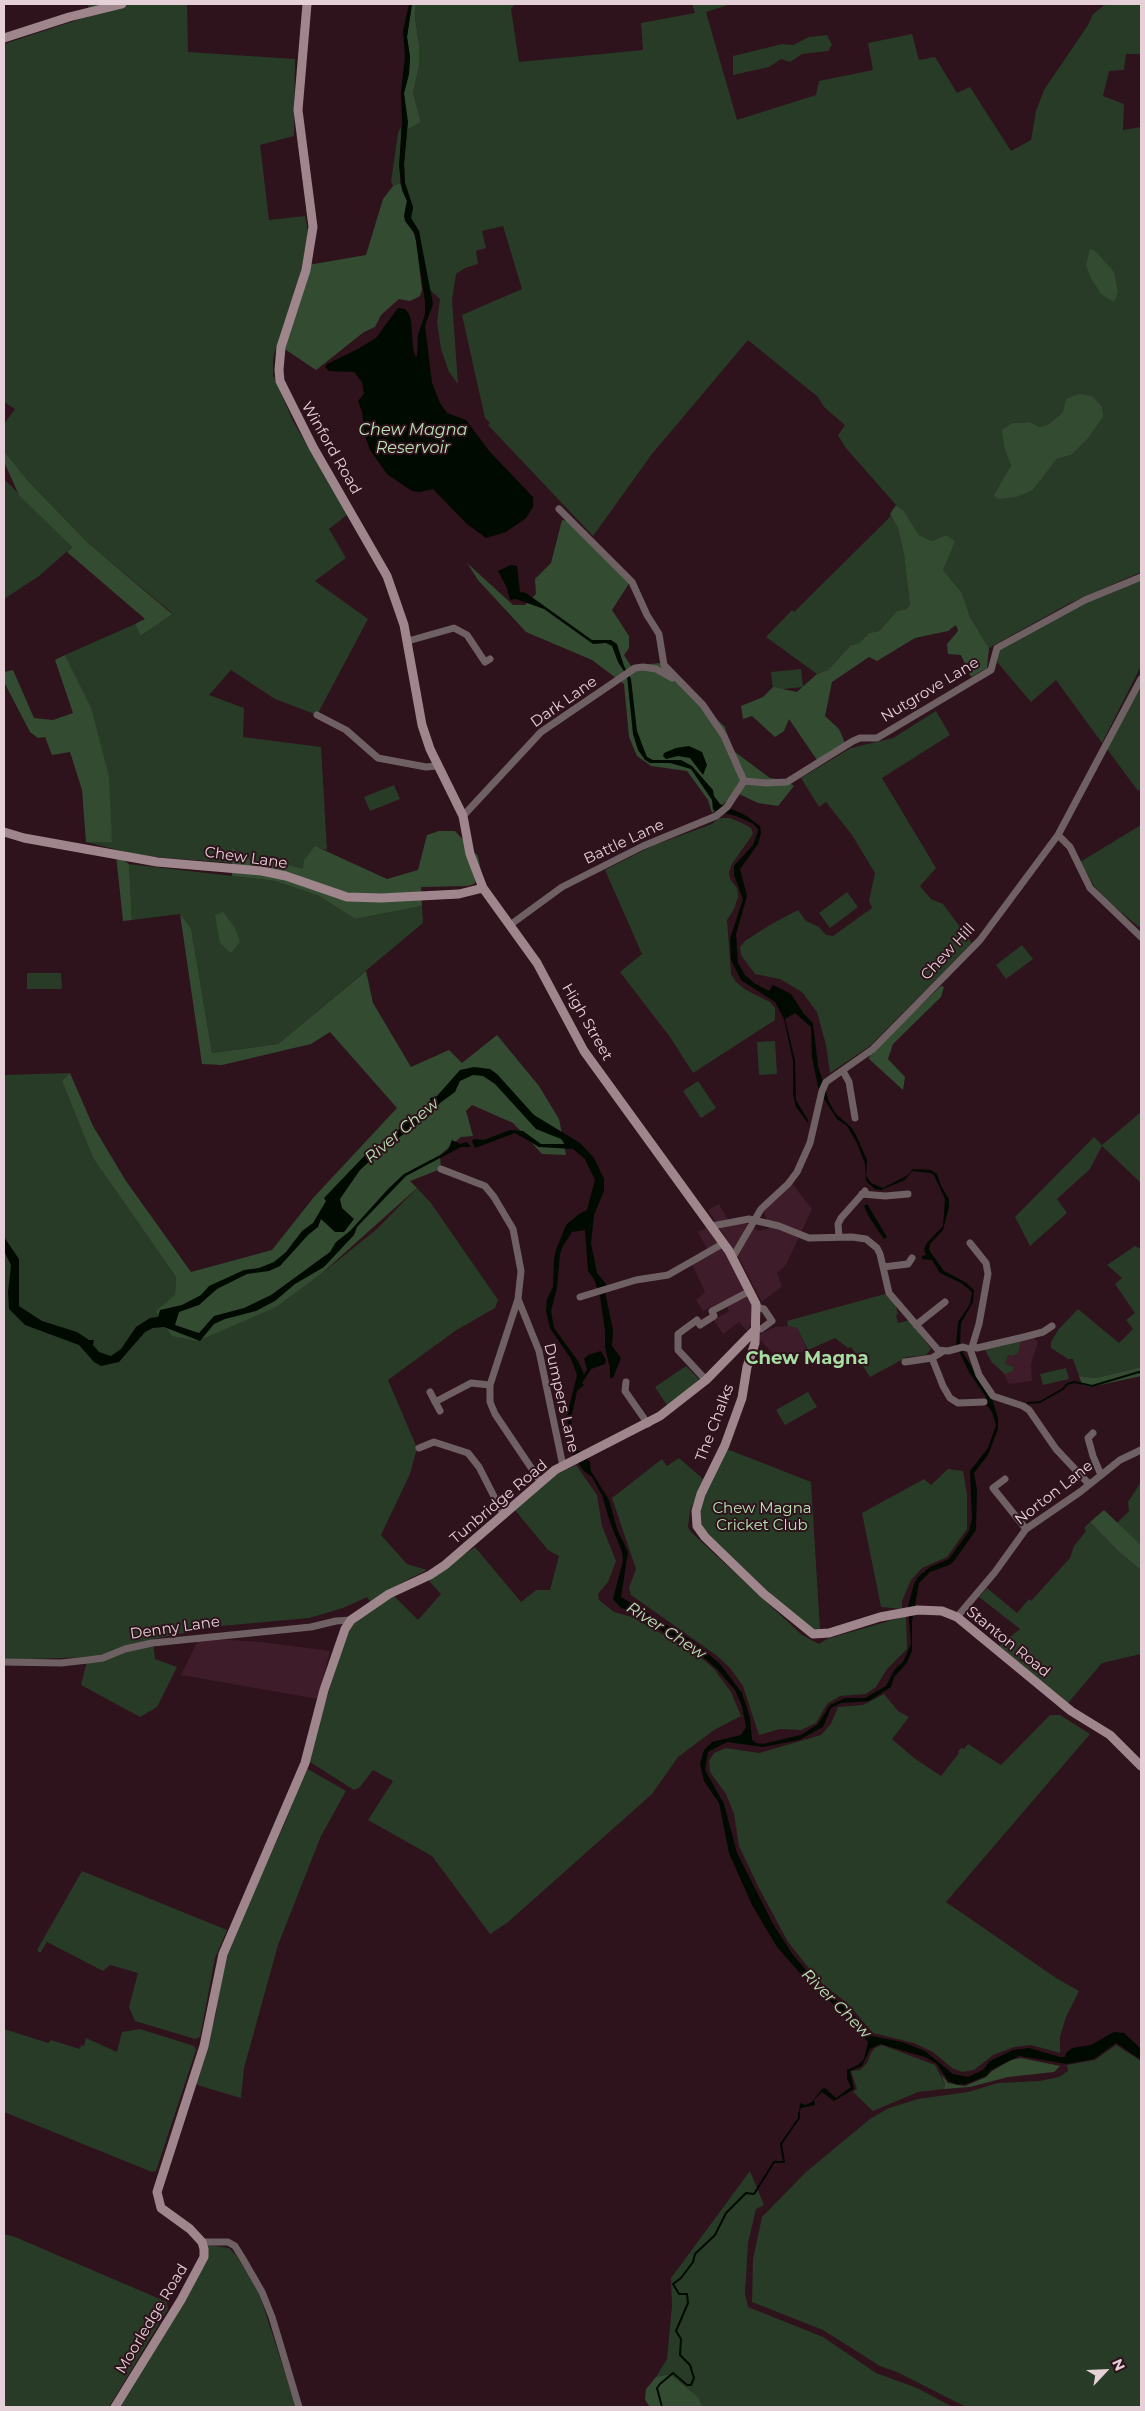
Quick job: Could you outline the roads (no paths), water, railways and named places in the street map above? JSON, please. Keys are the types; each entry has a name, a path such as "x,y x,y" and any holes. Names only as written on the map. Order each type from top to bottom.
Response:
{"main road":[{"path":"4,38 122,4"},
{"name":"Winford Road","path":"307,4 298,110 313,226 306,270 281,347 280,381 314,447 387,576 397,602 408,641 422,725 438,766 463,816 470,854 483,888"},
{"name":"Chew Lane","path":"4,832 24,838 157,862 262,871 286,876 347,897 459,894 483,888"},
{"name":"High Street","path":"483,888 542,969 584,1051 724,1243 750,1291 756,1307"},
{"name":"The Chalks","path":"697,1526 696,1511 701,1494 725,1445 742,1398 756,1329 756,1307"},
{"name":"Tunbridge Road","path":"351,1620 390,1594 430,1575 445,1565 540,1481 563,1466 648,1424 706,1380 756,1329"},
{"name":"Stanton Road","path":"697,1526 705,1537 764,1594 813,1634 829,1633 880,1617 918,1610 942,1611 957,1618 1071,1711 1110,1735 1141,1766"},
{"path":"202,2242 190,2229 161,2208 157,2192 204,2046 224,1954 305,1763 341,1638 351,1620"},
{"name":"Moorledge Road","path":"115,2407 199,2268 204,2249 202,2242"}],"street":[{"path":"559,509 632,582 648,615 660,634 664,666 703,705 724,736 744,781"},
{"name":"Nutgrove Lane","path":"744,781 787,782 853,741 860,738 877,738 990,670 997,648 1085,600 1141,577"},
{"path":"408,641 454,628 467,635 486,662"},
{"name":"Dark Lane","path":"463,816 541,732 635,668 656,669 676,680"},
{"name":"Chew Hill","path":"732,1257 765,1204 788,1184 797,1172 810,1143 822,1091 830,1079 873,1049 980,940 1058,835 1141,679"},
{"path":"317,715 346,730 378,758 426,767 438,766"},
{"name":"Battle Lane","path":"510,925 562,887 643,846 716,816 727,807 744,781"},
{"path":"1058,835 1070,847 1090,888 1141,936"},
{"path":"842,1071 849,1082 855,1118"},
{"path":"854,1110 862,1108"},
{"name":"Dumpers Lane","path":"441,1169 484,1186 498,1203 513,1229 521,1271 518,1299 539,1352 563,1466"},
{"path":"839,1237 838,1224 863,1192 886,1196 908,1194"},
{"path":"712,1226 749,1219 779,1226 809,1238 839,1237 866,1239 877,1248 889,1293 942,1352"},
{"path":"505,1234 513,1229"},
{"path":"580,1297 636,1280 668,1275 724,1243"},
{"path":"965,1348 979,1324 988,1274 981,1249 970,1243"},
{"path":"883,1267 908,1264 912,1258"},
{"path":"706,1380 678,1350 678,1334 697,1320 700,1325 714,1316 712,1311 750,1291"},
{"path":"518,1299 490,1385 490,1402 495,1414 540,1481"},
{"path":"916,1325 940,1311 945,1302"},
{"path":"756,1307 764,1309 772,1322 761,1329 756,1329"},
{"path":"905,1362 932,1358 942,1352 977,1348 1024,1337 1043,1332 1052,1326"},
{"path":"965,1348 979,1375 993,1396 1000,1400 1024,1406 1030,1410 1056,1449 1089,1484"},
{"path":"932,1358 950,1398 962,1403 984,1402"},
{"path":"626,1382 625,1392 648,1424"},
{"path":"435,1402 471,1383 490,1385"},
{"path":"430,1392 440,1411"},
{"path":"1094,1433 1088,1438 1092,1456 1101,1474"},
{"path":"419,1448 434,1442 468,1453 479,1467 503,1514"},
{"name":"Norton Lane","path":"957,1618 995,1572 1026,1529 1120,1460 1141,1450"},
{"path":"1005,1479 993,1488 1026,1529"},
{"name":"Denny Lane","path":"4,1662 60,1664 103,1658 152,1643 302,1628 351,1620"},
{"path":"202,2242 228,2242 235,2246 243,2259 262,2292 272,2317 299,2407"}],"water":[{"name":"Chew Magna Reservoir","path":"409,4 412,4 407,37 410,57 409,74 404,93 408,122 404,164 405,183 413,207 411,218 419,231 433,304 425,326 432,383 440,403 447,413 466,420 490,452 533,497 533,507 526,518 506,532 486,538 467,524 433,489 420,492 412,491 387,474 370,450 365,436 362,412 358,401 364,394 362,382 354,372 329,371 325,367 327,364 376,338 398,308 405,309 409,314 413,348 415,356 417,356 418,335 425,314 425,302 415,234 405,221 404,216 407,201 402,190 399,166 402,124 401,92 405,57 403,31"},
{"name":"River Chew","path":"511,565 517,566 520,592 526,593 592,640 611,640 617,644 624,666 631,679 637,731 647,757 653,760 681,760 692,766 713,790 714,796 720,804 745,815 760,826 761,833 758,844 740,869 747,896 736,934 738,963 745,975 754,983 769,991 773,985 791,994 804,1014 813,1023 818,1066 829,1102 836,1114 851,1127 856,1135 867,1160 866,1176 871,1183 883,1188 908,1175 913,1169 931,1170 937,1174 941,1186 949,1199 949,1207 943,1230 930,1244 929,1250 944,1271 965,1282 974,1290 973,1302 961,1323 960,1341 963,1353 992,1399 998,1418 998,1429 988,1455 974,1473 977,1490 976,1530 954,1561 949,1565 930,1572 919,1583 912,1621 912,1651 906,1664 894,1677 891,1687 869,1701 841,1703 831,1708 823,1727 799,1740 763,1747 727,1742 708,1752 705,1770 724,1804 737,1853 773,1924 793,1955 819,1985 852,2013 872,2036 902,2042 925,2051 953,2074 968,2077 983,2070 990,2061 1013,2050 1029,2048 1065,2057 1066,2053 1072,2048 1091,2045 1114,2032 1124,2033 1141,2049 1141,2060 1116,2043 1094,2059 1067,2064 1019,2056 991,2070 986,2076 958,2085 948,2081 937,2064 925,2057 880,2044 870,2049 862,2066 850,2071 854,2089 834,2101 822,2092 814,2100 815,2105 801,2108 799,2114 800,2103 805,2105 812,2102 822,2089 825,2088 836,2098 851,2087 847,2079 847,2070 858,2065 864,2059 868,2042 842,2012 806,1980 777,1947 752,1905 729,1853 719,1803 704,1781 700,1764 704,1750 712,1742 741,1735 746,1727 742,1706 735,1690 717,1669 694,1649 678,1643 645,1618 620,1607 613,1599 623,1561 622,1552 602,1495 592,1477 583,1470 571,1452 567,1416 577,1375 571,1359 550,1328 546,1311 547,1299 553,1287 556,1250 566,1225 587,1210 595,1180 585,1159 573,1149 539,1147 515,1133 475,1148 472,1141 474,1139 484,1140 510,1130 523,1131 541,1144 565,1144 561,1139 536,1129 495,1084 483,1076 473,1075 460,1081 455,1092 440,1103 430,1115 382,1150 360,1170 340,1199 342,1208 354,1219 344,1232 335,1232 321,1219 318,1227 308,1235 280,1266 269,1271 247,1274 217,1289 199,1305 179,1312 175,1325 199,1333 214,1316 244,1308 271,1295 330,1252 336,1242 350,1231 404,1174 444,1153 448,1150 452,1140 460,1144 467,1142 471,1147 461,1147 406,1176 357,1227 354,1235 324,1267 295,1284 275,1301 256,1311 225,1319 214,1324 200,1341 164,1327 153,1328 145,1332 119,1362 101,1366 94,1362 79,1345 25,1325 9,1309 8,1292 11,1265 4,1251 4,1237 19,1259 19,1306 42,1321 77,1332 89,1340 94,1340 93,1345 99,1352 111,1356 121,1349 136,1327 150,1318 158,1317 160,1310 182,1305 201,1295 209,1286 244,1270 259,1268 274,1262 286,1252 302,1231 313,1223 326,1201 324,1198 370,1150 390,1138 411,1118 431,1105 430,1098 437,1096 460,1070 474,1067 490,1069 497,1074 534,1115 580,1143 594,1158 604,1179 604,1191 594,1215 591,1243 597,1273 606,1284 605,1292 613,1330 612,1346 621,1358 613,1378 610,1378 610,1368 605,1347 605,1330 600,1296 594,1279 588,1271 585,1230 572,1232 563,1246 560,1254 557,1288 551,1311 554,1328 578,1361 584,1374 587,1370 584,1359 588,1355 601,1351 606,1360 605,1364 591,1369 582,1383 584,1385 577,1391 571,1419 575,1447 590,1462 591,1471 609,1500 617,1529 628,1552 621,1597 693,1641 720,1664 742,1693 750,1718 752,1740 756,1743 763,1744 801,1735 818,1724 830,1705 845,1698 865,1698 886,1686 895,1669 903,1662 911,1644 908,1606 914,1584 918,1577 930,1567 949,1559 969,1531 972,1519 970,1471 988,1448 996,1425 992,1412 986,1404 986,1397 969,1372 956,1345 958,1322 970,1304 972,1292 961,1283 940,1273 932,1260 922,1259 922,1256 926,1255 924,1250 926,1244 943,1226 945,1199 934,1175 931,1173 912,1171 905,1180 881,1190 875,1189 866,1181 865,1164 857,1143 847,1126 837,1119 819,1091 812,1057 811,1027 795,1013 785,1019 795,1060 796,1100 808,1123 796,1107 793,1094 793,1061 784,1019 775,1002 741,980 731,960 730,939 743,899 734,875 734,866 753,845 758,829 752,823 736,816 713,810 712,800 691,769 670,763 650,763 645,760 638,750 633,734 627,676 618,662 612,646 606,643 593,644 544,609 516,599 510,600 507,588 498,571"},
{"path":"689,746 702,752 707,765 703,775 690,758 678,756 666,759 663,756 664,753 676,748"},
{"path":"867,1204 887,1237 884,1239 869,1217 864,1206"}],"waterway":[{"path":"1028,1403 1040,1402 1063,1389 1067,1384 1075,1382 1092,1386 1141,1373"},
{"path":"662,2407 657,2388 660,2384 673,2373 687,2385 691,2385 694,2378 690,2365 680,2355 681,2339 676,2331 688,2303 687,2294 679,2294 673,2284 681,2278 693,2262 695,2254 715,2235 726,2213 746,2193 754,2194 774,2162 784,2162 781,2144 799,2118 799,2113"}],"district":[{"name":"Chew Magna","path":"807,1359"}],"park label":[{"name":"Chew Magna Cricket Club","path":"762,1518"}]}
